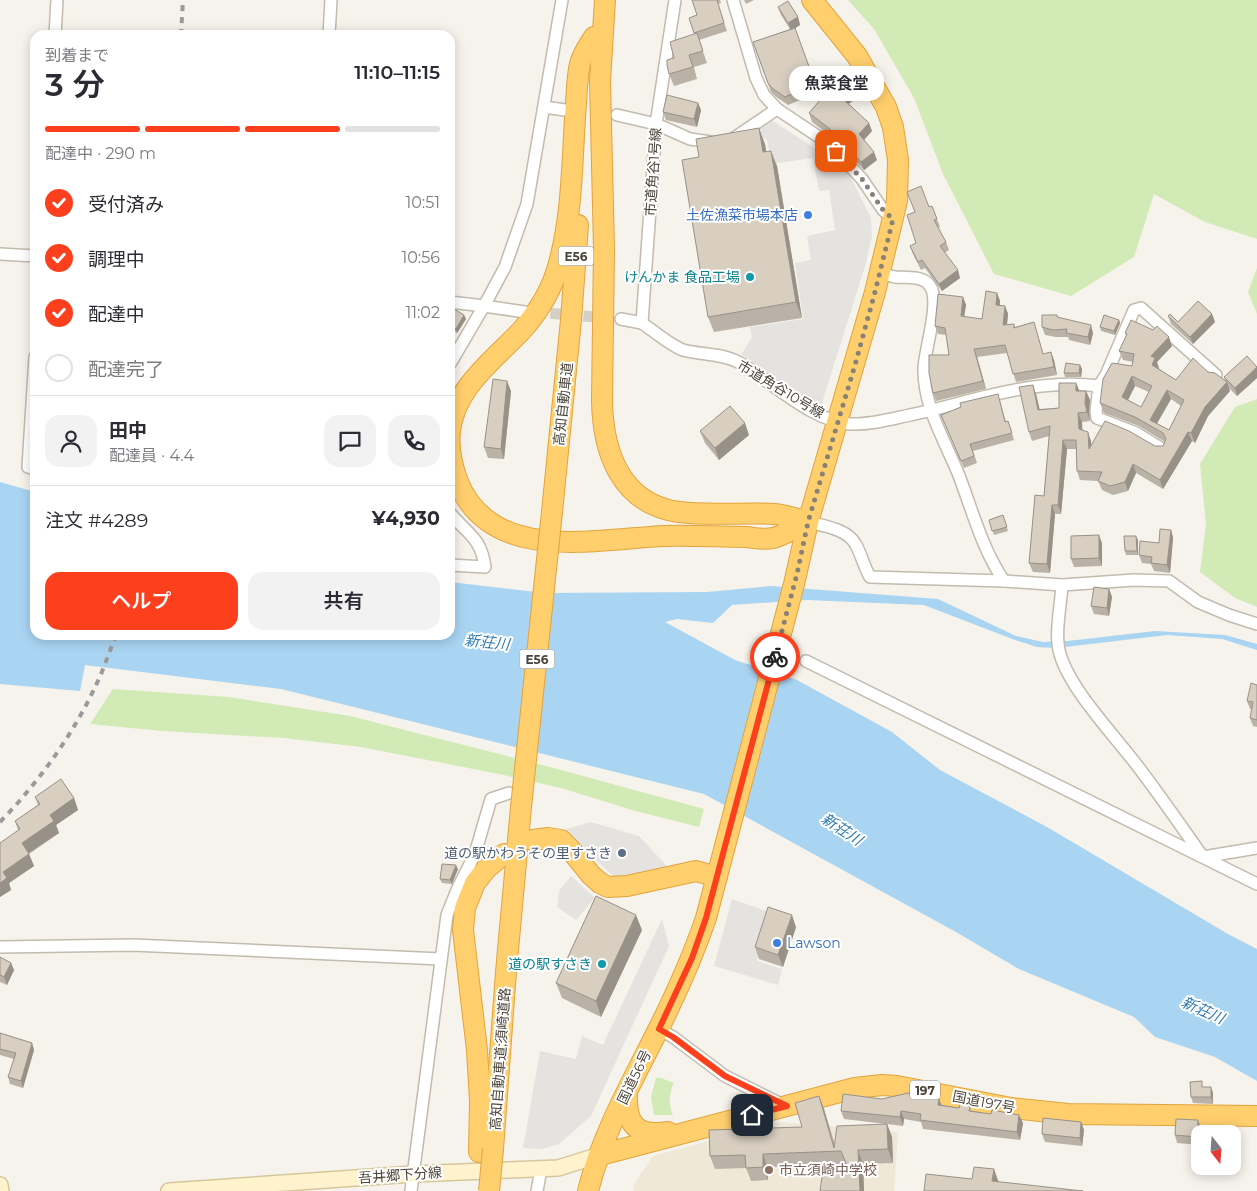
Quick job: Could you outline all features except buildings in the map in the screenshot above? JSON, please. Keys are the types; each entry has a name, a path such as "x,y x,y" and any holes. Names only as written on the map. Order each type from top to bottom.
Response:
{"highway":[{"name":"高知自動車道","path":"515,800 552,512 571,320 598,0"},
{"path":"605,0 600,81 604,249 602,401 604,429 610,454 617,471 638,496 665,509 704,514 776,514 808,522"},
{"name":"国道56号","path":"588,1191 600,1155 627,1092 659,1029 696,948 706,918 794,584 808,522 880,273 893,219 898,160 893,127 886,107 857,56 812,0"},
{"path":"455,415 460,399 471,382 524,328 543,301 556,273 567,228 580,62 594,37"},
{"path":"455,474 470,504 495,526 520,538 591,542 665,536 773,538 808,522"},
{"name":"高知自動車道;須崎道路","path":"489,1191 486,1151 506,972 515,800"},
{"path":"532,840 548,838 561,840 590,875 608,887 627,886 696,872 717,876"},
{"path":"478,1191 486,1151 480,1101 477,1050 463,930 465,908 475,883 487,868 504,854"},
{"name":"国道197号","path":"600,1155 855,1088 882,1085 914,1088 1011,1108 1068,1114 1257,1116"},
{"path":"627,1092 630,1120 633,1125 643,1131 660,1133 700,1128"}],"main road":[{"name":"吾井郷下分線","path":"169,1191 413,1174 558,1168 600,1155"},
{"path":"0,1185 1,1191"}],"street":[{"path":"55,30 57,0"},
{"path":"329,30 331,0"},
{"path":"455,355 505,268 527,204 562,0"},
{"name":"市道角谷1号線","path":"642,323 656,124 675,0"},
{"path":"733,0 756,78 764,95 777,110 828,143 862,179 883,210 893,219"},
{"path":"544,107 565,110"},
{"path":"617,115 656,124 690,139 715,142 731,139 742,134 777,110"},
{"path":"0,254 30,256"},
{"path":"880,273 892,277 922,279 928,282 934,294 924,367 925,387 932,411 994,566 1004,581"},
{"path":"455,303 526,312"},
{"path":"1162,449 1136,434 1097,418 1099,386 1106,375 1134,310 1141,308 1216,375"},
{"path":"622,319 642,323"},
{"name":"市道角谷10号線","path":"642,323 681,350 704,352 737,361 787,396 838,422"},
{"path":"838,422 851,424 883,421 932,411 998,393 1046,385 1079,383 1099,386"},
{"path":"455,518 477,540 485,567 455,565"},
{"path":"808,522 839,531 853,540 870,577 1004,581 1062,585 1134,580 1169,581 1198,602 1257,624"},
{"path":"1062,585 1058,638 1059,652 1067,671 1090,707 1137,766 1203,857"},
{"path":"806,661 1257,884"},
{"path":"410,1191 447,915 475,854 491,799 515,800"},
{"path":"1203,857 1257,848"},
{"path":"0,947 132,945 441,960"},
{"path":"659,1029 673,1037 725,1076 787,1106"},
{"path":"537,1191 542,1168"}],"shaded area":[{"path":"770,119 819,151 850,176 871,218 872,236 866,263 822,403 812,404 779,384 741,355 752,337 750,327 803,319 795,263 811,260 807,236 835,230 829,190 819,191 813,158 771,164 767,140 751,133"},
{"name":"道の駅かわうその里すさき","path":"591,822 639,836 665,864 671,874 618,880 563,830"},
{"path":"571,876 595,898 576,920 557,907 559,891"},
{"path":"732,899 772,913 757,961 782,969 778,985 714,966"},
{"path":"662,919 669,946 591,1116 559,1144 542,1149 523,1148 540,1051 576,1059 582,1036 603,1045"},
{"name":"市立須崎中学校","path":"779,1122 898,1132 894,1191 633,1191 634,1184 653,1156"}],"green space":[{"path":"848,0 1257,0 1257,239 1205,222 1154,194 1134,257 1071,296 994,274 943,174 914,98 874,29"},
{"path":"1257,268 1257,314 1248,292"},
{"path":"1257,399 1257,607 1235,598 1200,572 1206,524 1200,464 1235,407"},
{"path":"113,689 229,697 350,716 704,809 699,827 632,810 561,788 361,747 284,738 162,731 90,724"},
{"path":"656,1078 674,1083 670,1099 673,1115 654,1115 651,1097"}],"water":[{"name":"新荘川","path":"0,482 30,491 30,640 455,640 455,583 545,593 707,592 771,586 938,599 1016,636 1043,642 1155,631 1225,635 1257,644 1257,650 1222,639 1167,635 1056,648 1037,647 924,605 807,600 732,605 713,623 677,619 665,622 735,660 797,680 892,732 940,770 1047,827 1228,934 1257,949 1257,1081 1215,1057 1155,1037 1134,1017 1019,969 956,932 704,794 281,689 85,665 80,691 0,684"}],"tunnel":[{"path":"534,312 621,319"}],"railway":[{"path":"181,30 183,0"},
{"path":"0,822 41,775 66,740 87,704 114,640"}],"way so far":[{"path":"775,657 797,574 808,522 855,365 893,219 883,210 862,179 836,151"}],"place":[{"name":"魚菜食堂","path":"836,151"},
{"name":"土佐漁菜市場本店","path":"808,215"},
{"name":"けんかま 食品工場","path":"750,277"},
{"name":"道の駅かわうその里すさき","path":"622,853"},
{"name":"Lawson","path":"777,943"},
{"name":"道の駅すさき","path":"602,964"},
{"name":"市立須崎中学校","path":"769,1170"}],"route":[{"path":"752,1115 787,1106 725,1076 673,1037 659,1029 692,958 706,918 775,657"}]}
